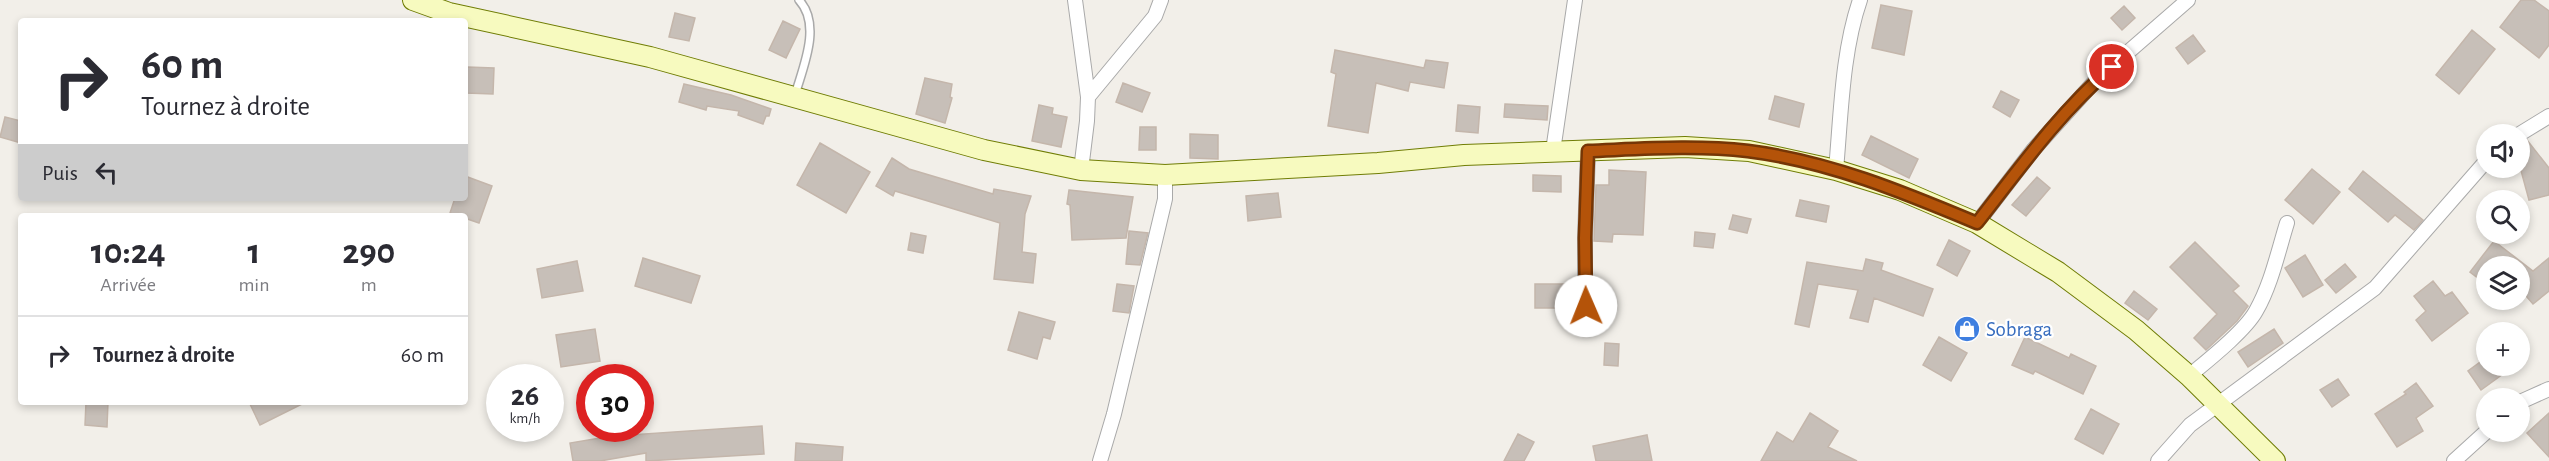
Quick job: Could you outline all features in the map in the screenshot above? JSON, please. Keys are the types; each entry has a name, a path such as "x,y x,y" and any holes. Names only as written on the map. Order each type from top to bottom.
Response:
{"street":[{"path":"413,0 449,13 650,57 984,150 1081,170 1128,175 1165,175 1553,151 1685,147 1749,152 1836,170 1900,190 1977,223 2090,294 2189,376 2275,461"},
{"path":"1075,0 1088,97 1081,170"},
{"path":"1088,97 1155,16 1161,0"},
{"path":"1553,151 1575,0"},
{"path":"1836,170 1843,88 1860,0"},
{"path":"1977,223 2034,149 2096,80 2188,0"},
{"path":"2530,128 2549,116"},
{"path":"1586,306 1585,238 1588,151"},
{"path":"2158,461 2190,425 2375,288 2476,173"},
{"path":"1100,461 1114,414 1165,199 1165,175"},
{"path":"2189,376 2220,349 2255,313 2266,289 2287,223"},
{"path":"2530,398 2549,389"},
{"path":"2454,461 2476,441"}],"lane":[{"path":"794,97 807,54 810,30 807,14 799,0"}],"building":[{"path":"2521,0 2534,0 2549,11 2549,45 2539,58 2500,27"},
{"path":"1881,5 1912,11 1904,55 1872,48"},
{"path":"2124,6 2135,18 2122,30 2111,18"},
{"path":"675,13 695,18 689,41 669,37"},
{"path":"783,21 800,29 786,58 769,50"},
{"path":"2472,30 2495,49 2459,94 2436,75"},
{"path":"2193,35 2205,51 2188,64 2176,48"},
{"path":"1335,50 1424,68 1426,60 1448,63 1444,88 1410,82 1408,91 1376,83 1368,133 1328,126 1336,74 1331,72"},
{"path":"468,67 494,68 493,94 468,93"},
{"path":"925,78 952,84 950,97 952,98 945,123 916,114"},
{"path":"1123,83 1150,93 1142,112 1116,102"},
{"path":"684,84 731,95 771,109 769,116 766,116 763,124 738,115 739,111 707,106 706,110 679,102"},
{"path":"2001,91 2019,100 2010,117 1993,107"},
{"path":"1775,96 1804,104 1799,127 1769,119"},
{"path":"1505,104 1548,106 1547,120 1504,117"},
{"path":"1039,105 1053,108 1052,114 1067,117 1061,147 1032,141"},
{"path":"1458,105 1480,107 1478,133 1456,131"},
{"path":"5,117 18,120 18,142 0,137"},
{"path":"1140,127 1156,127 1156,150 1139,150"},
{"path":"1190,134 1218,135 1218,159 1190,158"},
{"path":"1871,136 1918,159 1909,178 1862,155"},
{"path":"820,143 870,172 846,213 797,185"},
{"path":"2530,144 2549,168 2549,195 2530,200 2530,190 2526,190 2523,178 2530,178"},
{"path":"892,158 909,169 993,194 994,189 1031,196 1025,214 1022,252 1036,254 1033,283 994,279 1000,223 895,191 893,196 876,186"},
{"path":"2312,169 2340,192 2313,224 2285,200"},
{"path":"1609,170 1646,172 1643,235 1613,234 1612,242 1594,241 1596,185 1609,185"},
{"path":"2363,171 2423,220 2414,230 2395,215 2388,222 2349,189"},
{"path":"1533,175 1561,176 1561,192 1533,191"},
{"path":"468,177 492,186 479,223 468,219 468,213 450,213 454,201 468,201"},
{"path":"2037,177 2050,188 2026,216 2012,205"},
{"path":"1069,190 1133,197 1126,238 1072,240 1070,205 1067,204"},
{"path":"1278,193 1281,217 1248,221 1246,196"},
{"path":"1800,200 1829,206 1826,222 1796,216"},
{"path":"1733,215 1751,219 1747,233 1729,229"},
{"path":"1129,231 1148,233 1140,265 1126,264"},
{"path":"1695,232 1715,234 1713,248 1694,246"},
{"path":"911,233 926,236 923,253 908,250"},
{"path":"1949,240 1970,251 1957,276 1937,265"},
{"path":"2195,242 2239,286 2233,291 2248,306 2237,321 2206,350 2194,338 2217,314 2170,267"},
{"path":"2492,244 2498,244 2514,256 2482,256"},
{"path":"2305,255 2323,285 2303,297 2285,268"},
{"path":"643,258 700,276 691,303 635,286"},
{"path":"2549,258 2549,291 2533,304 2530,301 2530,269 2533,271"},
{"path":"1866,259 1883,263 1881,270 1933,289 1923,316 1874,298 1868,322 1850,318 1858,290 1818,284 1809,327 1795,324 1807,262 1863,271"},
{"path":"577,261 583,291 542,298 537,269"},
{"path":"2345,264 2356,277 2336,293 2325,280"},
{"path":"2476,264 2476,277 2470,272"},
{"path":"2433,281 2445,296 2452,292 2468,313 2432,341 2416,320 2426,311 2414,296"},
{"path":"1117,284 1134,286 1129,313 1113,311"},
{"path":"1535,284 1574,284 1575,308 1535,308"},
{"path":"2134,291 2157,309 2148,320 2125,303"},
{"path":"1019,312 1055,322 1050,339 1043,337 1037,359 1008,350"},
{"path":"595,329 600,361 564,367 564,364 561,364 556,335"},
{"path":"2274,329 2283,343 2248,367 2238,352"},
{"path":"1939,337 1967,353 1951,381 1923,365"},
{"path":"2025,337 2069,358 2071,354 2096,366 2083,394 2035,371 2033,374 2012,365"},
{"path":"1605,343 1619,344 1618,366 1604,365"},
{"path":"2476,365 2476,376 2500,376 2484,388 2480,388 2468,371"},
{"path":"2338,379 2349,395 2332,407 2320,390"},
{"path":"2416,383 2433,406 2416,418 2423,431 2397,447 2375,414 2406,394 2404,392"},
{"path":"86,405 108,405 107,427 85,425"},
{"path":"250,405 300,405 260,425"},
{"path":"2091,409 2119,424 2103,454 2075,439"},
{"path":"1810,413 1838,431 1828,447 1857,461 1761,461 1777,432 1793,442"},
{"path":"2549,413 2549,457 2530,436 2530,430"},
{"path":"762,426 764,454 646,461 646,453 600,461 573,461 570,443 654,442 654,433"},
{"path":"1518,434 1534,442 1524,461 1504,461"},
{"path":"1647,435 1652,461 1596,461 1593,446"},
{"path":"796,443 843,447 842,461 795,461"}],"place":[{"name":"Sobraga","path":"1967,329"}],"route":[{"path":"1586,306 1585,238 1588,151 1685,147 1749,152 1854,175 1900,190 1977,223 2034,149 2096,80 2112,67"}]}
